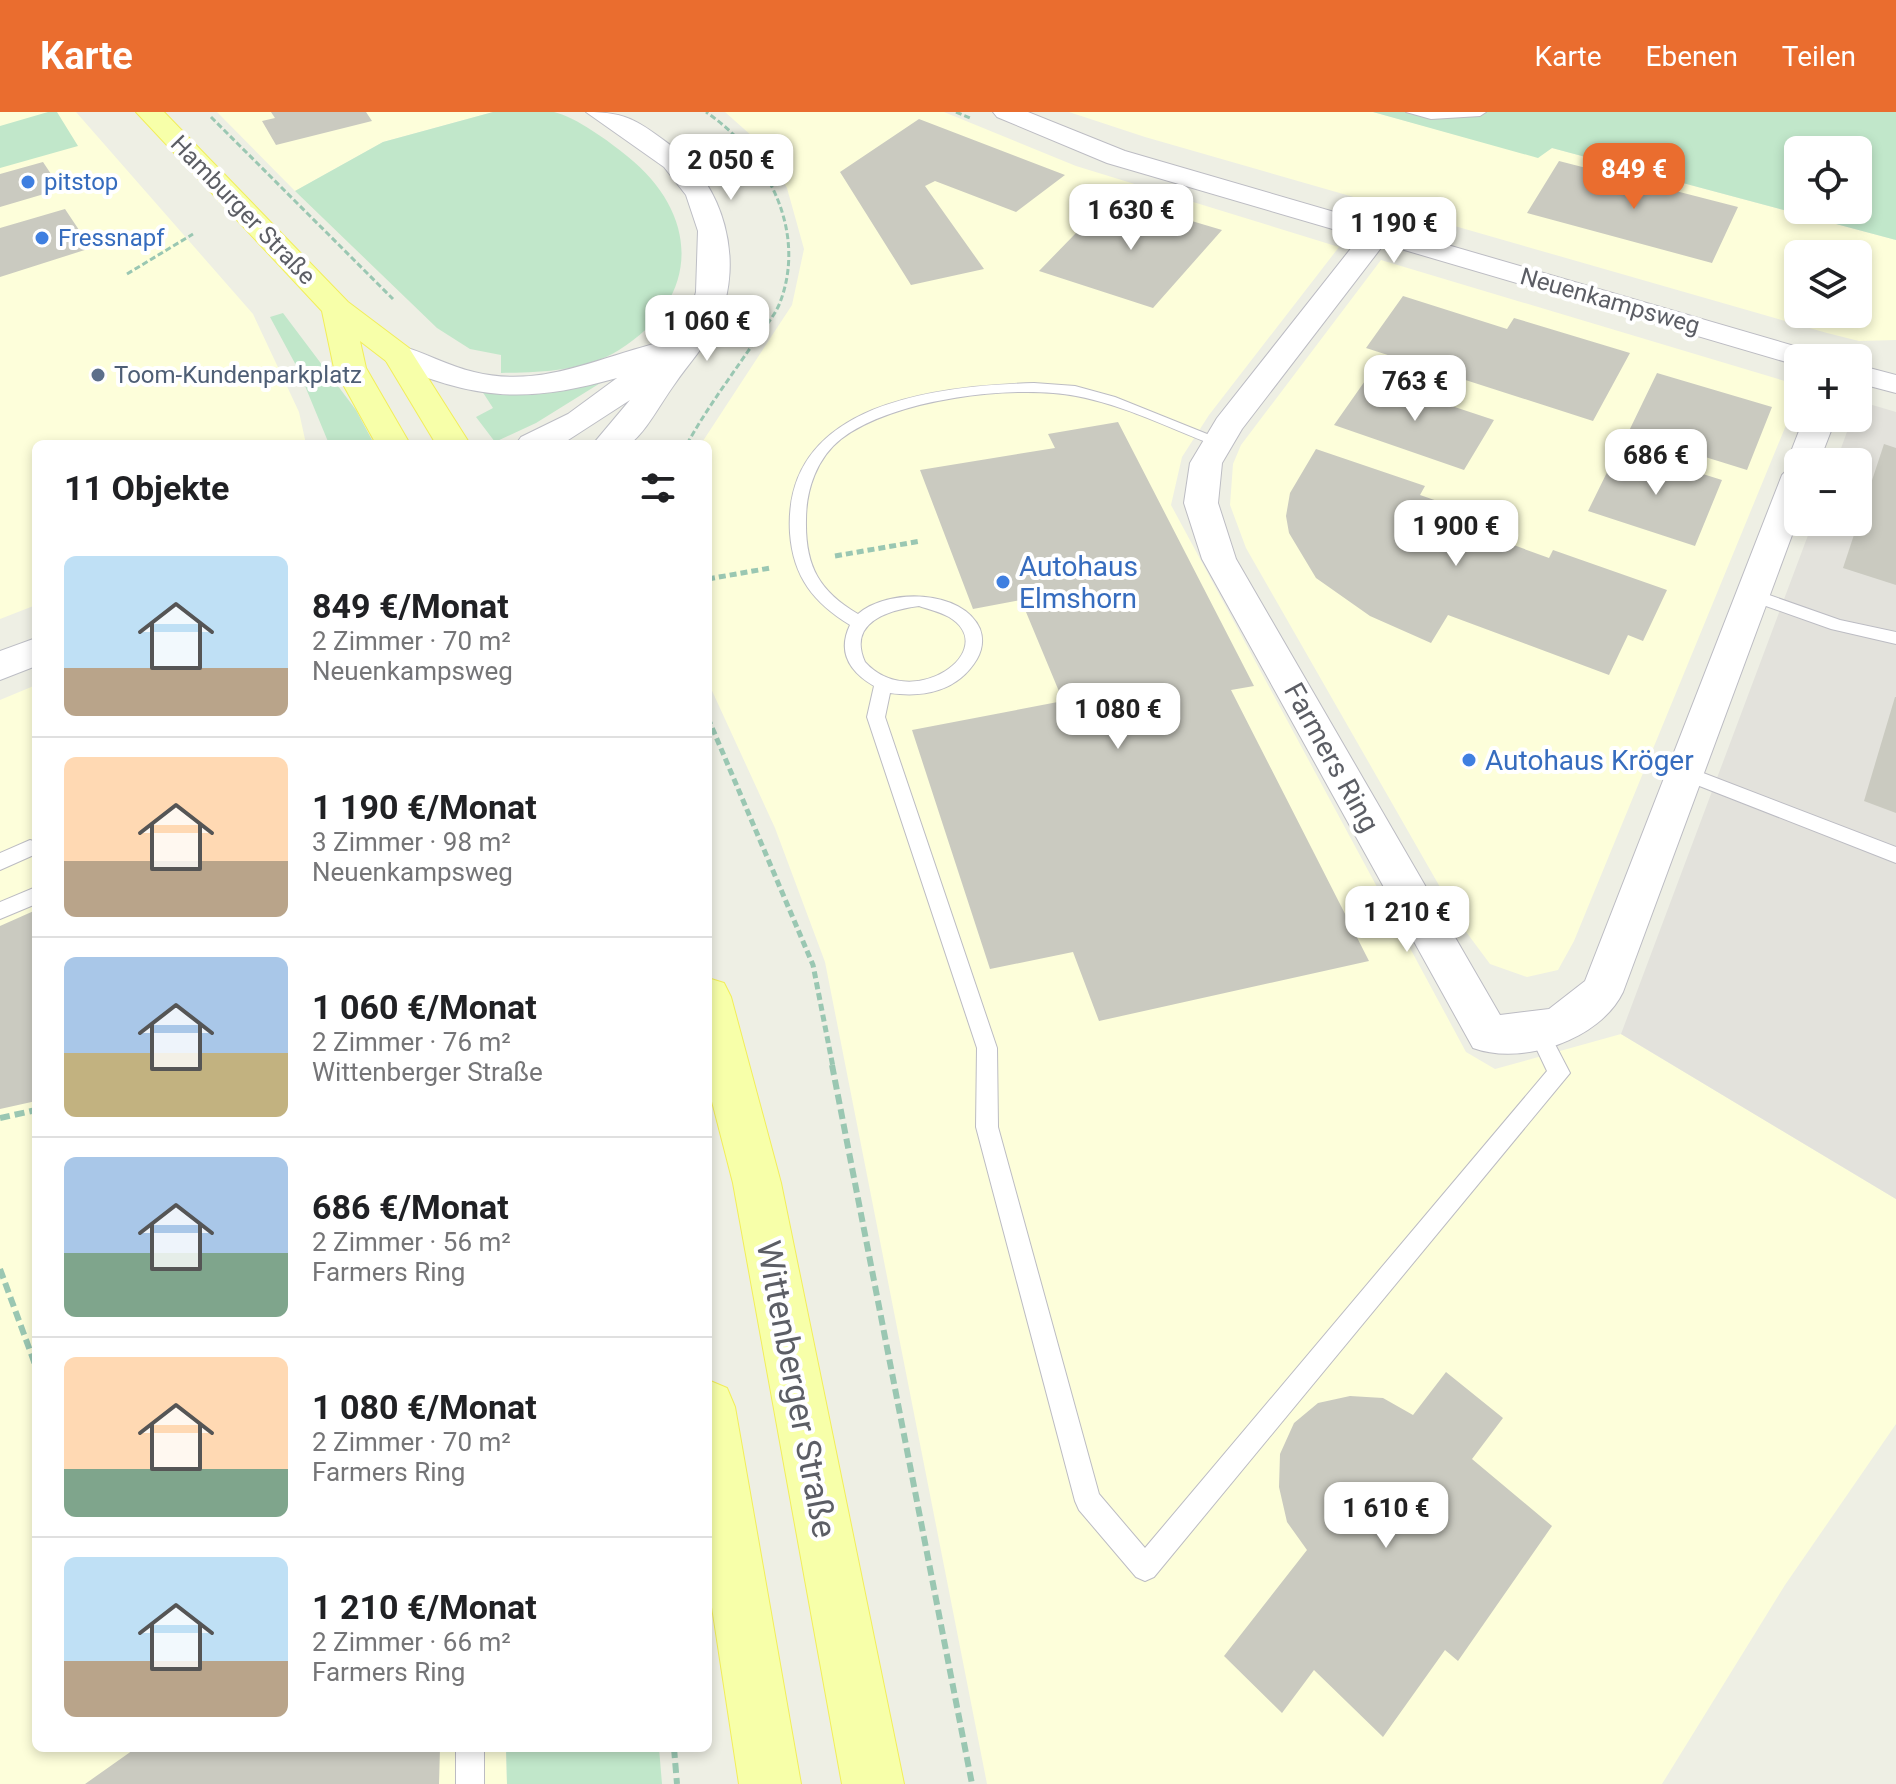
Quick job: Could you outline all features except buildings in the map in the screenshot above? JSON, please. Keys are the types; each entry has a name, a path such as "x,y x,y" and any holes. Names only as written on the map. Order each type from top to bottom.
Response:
{"main road":[{"name":"Hamburger Straße","path":"149,112 337,309 398,355 451,440"},
{"path":"599,112 631,122 674,161 700,194 713,231 711,292 703,320 618,440"},
{"path":"541,440 580,420 628,386 662,351 686,317 711,267"},
{"name":"Hamburger Straße","path":"337,309 350,368 391,440"},
{"path":"398,355 438,373 507,387 612,371 662,351"},
{"path":"0,666 32,653"},
{"name":"Wittenberger Straße","path":"712,1012 757,1183 873,1784"},
{"path":"712,1431 770,1784"}],"street":[{"name":"Neuenkampsweg","path":"1006,112 1116,157 1784,352"},
{"name":"Farmers Ring","path":"1378,233 1219,442 1206,463 1201,503 1219,559 1488,1035 1538,1031 1582,1015 1602,992 1784,512"}],"lane":[{"path":"1412,112 1431,115 1480,112"},
{"path":"859,623 820,595 808,573 796,534 798,502 807,470 821,447 840,430 878,410 1014,387 1049,388 1078,391 1219,442"},
{"path":"1752,595 1837,625 1896,638"},
{"path":"920,600 943,605 962,616 973,631 976,648 969,665 954,678 932,687 907,689 883,684 864,673 853,657 851,640 859,623 875,610 896,602 920,600"},
{"path":"883,684 876,717 987,1048 987,1127 1088,1501 1145,1568 1559,1073 1538,1031"},
{"path":"1685,773 1896,855"},
{"path":"0,862 30,848"},
{"path":"0,911 32,897"},
{"path":"470,1752 470,1784"}],"path":[{"path":"206,112 398,304"},
{"path":"127,274 193,234"},
{"path":"712,727 813,965 972,1784"},
{"path":"0,1118 32,1111"},
{"path":"0,1269 32,1356"},
{"path":"674,1752 677,1784"}],"shaded area":[{"path":"0,112 76,112 253,314 299,412 305,440 32,440 32,607 0,619"},
{"path":"57,112 78,146 0,168 0,126"},
{"path":"217,112 493,112 383,142 295,191"},
{"path":"493,112 554,112 602,137 651,179 668,204 679,230 682,256 677,282 665,306 646,329 619,350 591,363 562,369 501,373 501,355 470,349 437,328 295,191 383,142"},
{"path":"725,112 944,112 1076,166 1339,247 1209,415 1182,457 1171,505 1466,1052 1495,1069 1621,1034 1896,1199 1896,1424 1785,1585 1662,1784 987,1784 825,962 775,828 712,691 712,440 704,440 792,305 804,249 787,188 762,145"},
{"path":"1069,112 1373,112 1538,157 1552,148 1784,210 1784,224 1836,224 1896,240 1896,340 1859,341 1810,328 1872,328 1872,240 1784,240 1784,321 1145,137"},
{"path":"1373,112 1896,112 1896,240 1836,224 1872,224 1872,136 1784,136 1784,210 1552,148 1538,158"},
{"path":"1381,260 1784,381 1784,430 1574,941 1558,970 1527,977 1490,964 1464,929 1246,548 1230,505 1233,464 1241,445"},
{"path":"283,313 356,410 372,440 327,440 298,369 270,317"},
{"path":"602,382 536,423 499,440 493,440 476,417 493,408 482,391"},
{"path":"1872,405 1896,412 1896,1199 1621,1034 1808,536 1872,536 1872,448 1841,448 1847,432 1872,432"},
{"path":"32,687 32,1752 506,1752 507,1784 0,1784 0,700"},
{"path":"506,1752 659,1752 662,1784 507,1784"}],"place":[{"name":"pitstop","path":"28,182"},
{"name":"Fressnapf","path":"42,238"},
{"name":"Toom-Kundenparkplatz","path":"98,375"},
{"name":"Autohaus Elmshorn","path":"1003,582"},
{"name":"Autohaus Kröger","path":"1469,760"}]}
